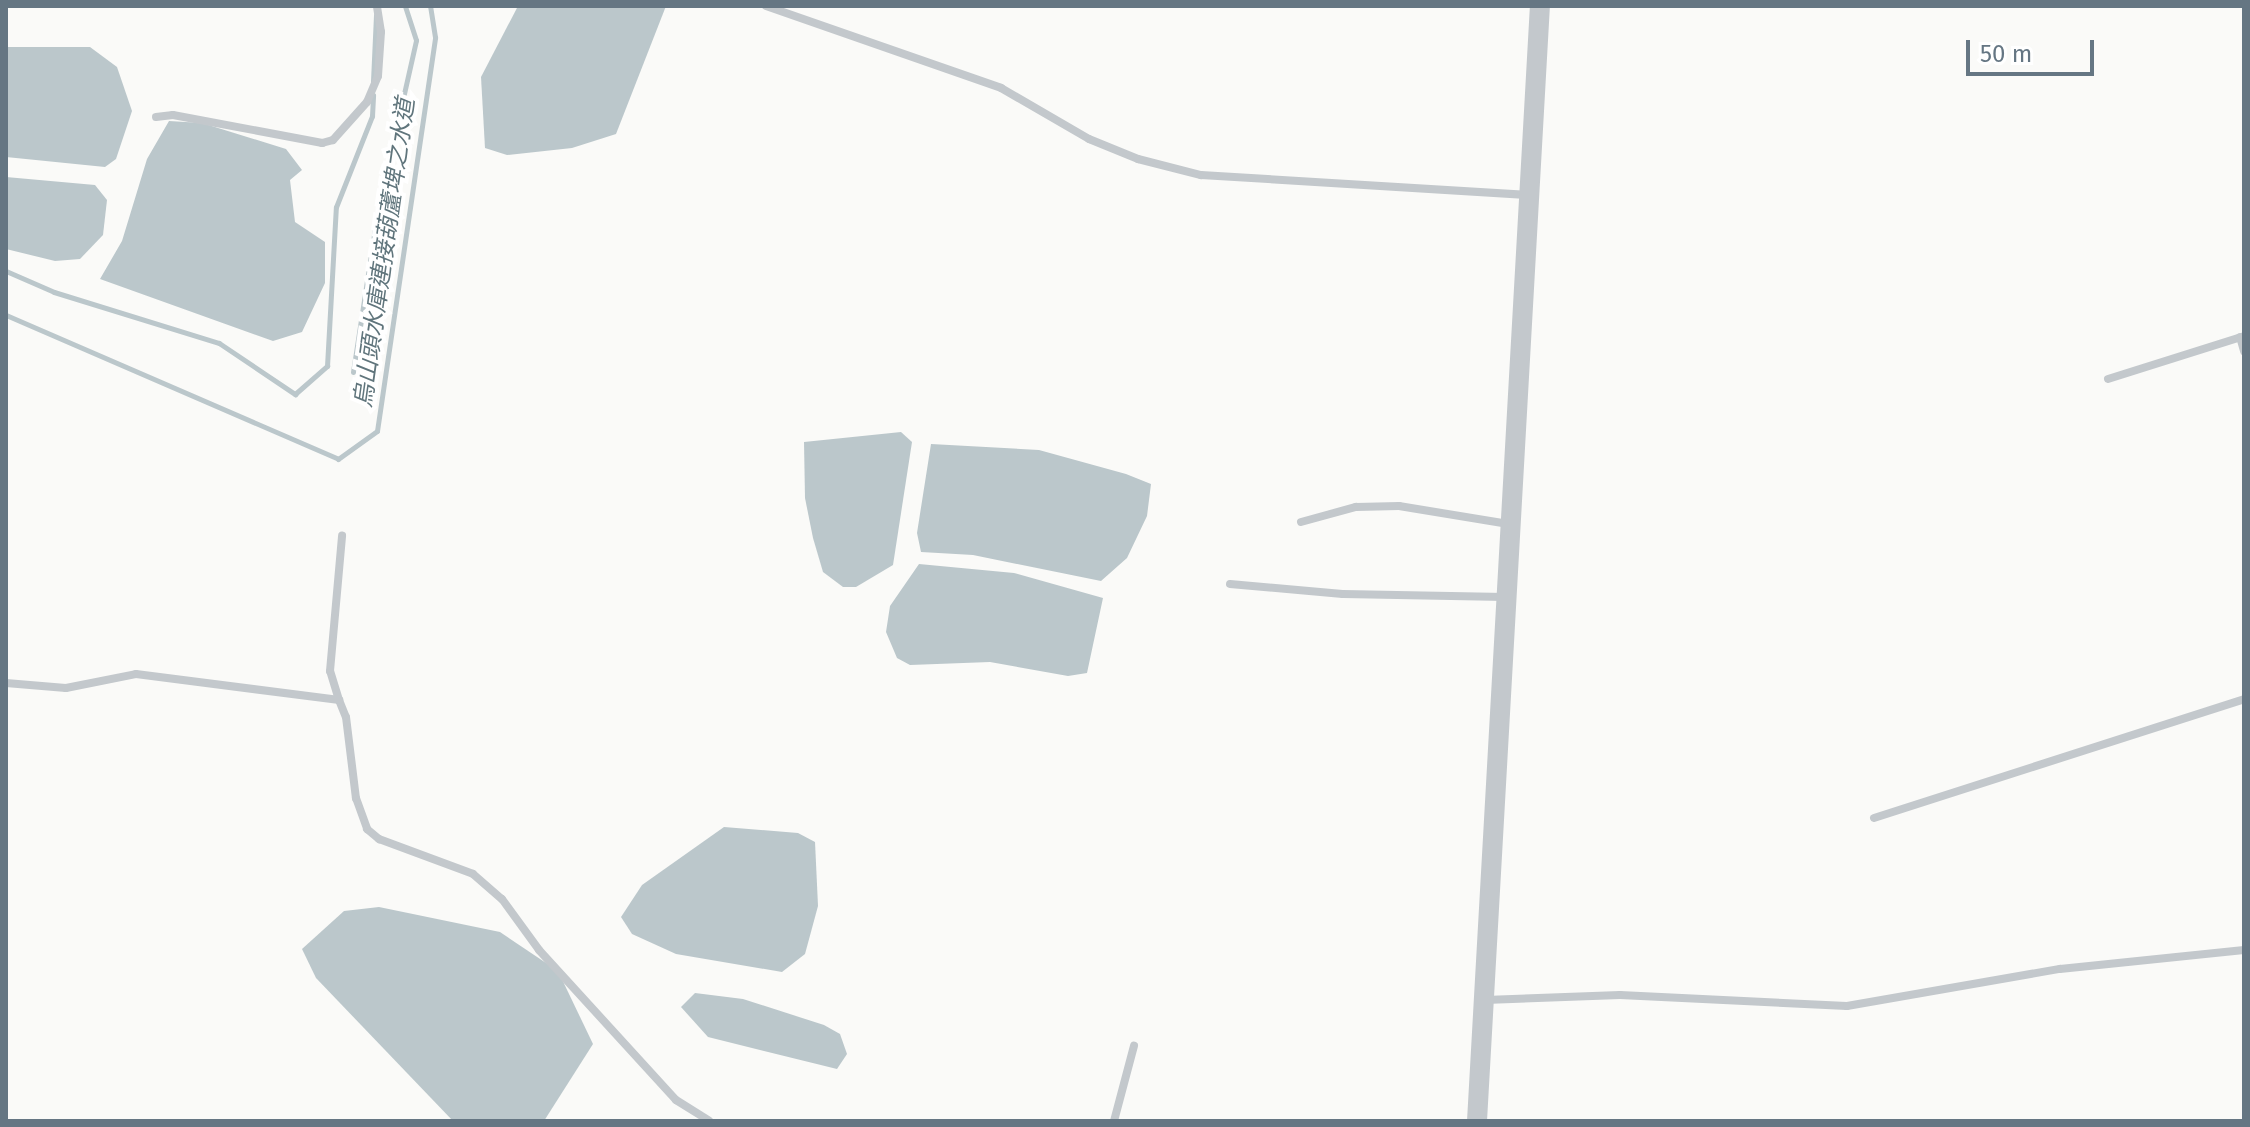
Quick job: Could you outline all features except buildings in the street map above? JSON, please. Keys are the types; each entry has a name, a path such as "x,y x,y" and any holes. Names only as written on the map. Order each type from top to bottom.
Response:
{"street":[{"path":"1477,1121 1540,6"}],"lane":[{"path":"156,117 173,115 322,143 333,140 367,102 378,76 381,32 377,6"},
{"path":"766,6 1001,88 1089,139 1138,159 1201,175 1528,195"},
{"path":"2108,379 2242,337 2244,351"},
{"path":"1301,522 1356,507 1399,506 1510,525"},
{"path":"342,536 330,671 346,717 356,798 367,829 379,839 473,874 502,899 539,950 676,1100 709,1121"},
{"path":"1230,584 1343,594 1506,597"},
{"path":"6,683 66,688 136,674 339,700"},
{"path":"1874,818 2244,699"},
{"path":"1485,1000 1620,995 1847,1006 2060,969 2244,950"},
{"path":"1114,1121 1134,1046"}],"shaded area":[{"path":"518,6 666,6 616,134 572,148 507,155 485,148 481,77"},
{"path":"6,47 90,47 117,67 132,111 116,159 105,167 6,157"},
{"path":"169,121 202,123 286,149 302,170 290,180 295,222 325,242 325,283 302,332 273,341 100,279 122,241 147,159"},
{"path":"6,177 95,185 107,200 103,235 80,259 55,261 6,249"},
{"path":"901,432 912,442 893,565 856,587 843,587 823,572 813,538 805,498 804,442"},
{"path":"931,444 1039,450 1126,474 1151,484 1147,516 1127,558 1101,581 973,555 921,552 917,533"},
{"path":"919,564 1014,573 1103,598 1087,673 1068,676 990,662 910,665 897,658 886,632 890,606"},
{"path":"724,827 798,833 815,842 818,906 805,954 782,972 676,954 632,934 621,917 642,885"},
{"path":"379,907 500,932 558,971 593,1044 544,1121 453,1121 316,978 302,949 344,911"},
{"path":"695,993 743,999 824,1025 840,1034 847,1054 837,1069 708,1037 681,1007"}],"waterway":[{"path":"353,372 378,209 416,40 405,6"},
{"name":"烏山頭水庫連接葫蘆埤之水道","path":"6,315 338,459 377,431 435,37 430,6"},
{"name":"烏山頭水庫連接葫蘆埤之水道","path":"373,81 376,15"},
{"name":"烏山頭水庫連接葫蘆埤之水道","path":"6,271 54,292 219,343 295,394 327,366 336,207 372,116 373,95"}]}
